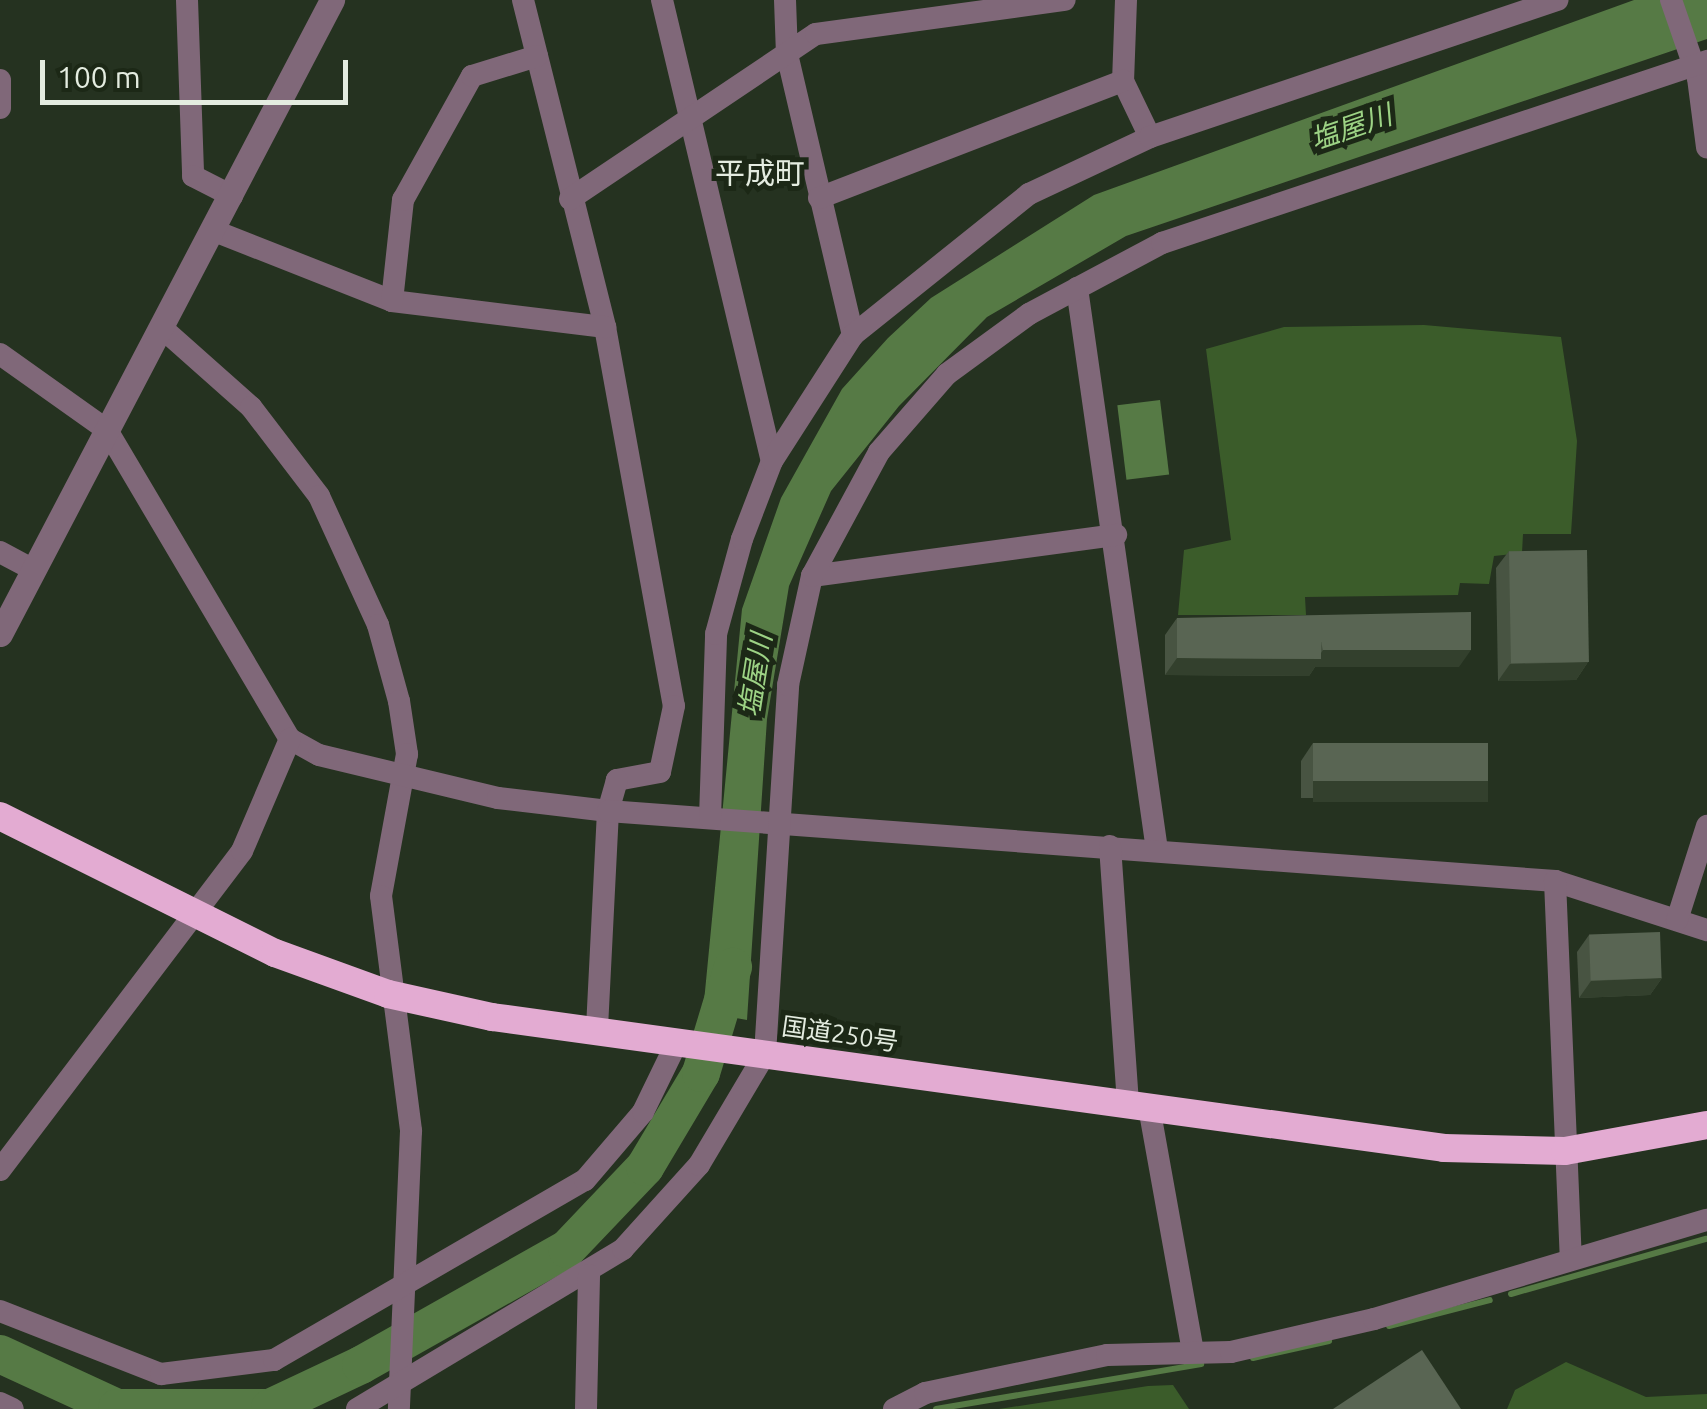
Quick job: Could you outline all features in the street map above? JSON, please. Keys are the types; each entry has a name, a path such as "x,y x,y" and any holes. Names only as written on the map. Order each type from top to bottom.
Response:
{"highway":[{"name":"国道250号","path":"0,816 196,916 388,994 597,1031 1444,1148 1565,1151 1707,1124"}],"street":[{"path":"187,0 193,176 232,196"},
{"path":"0,634 332,0"},
{"path":"523,0 570,198 606,327 674,706 660,772 617,780 608,811 597,1031"},
{"path":"662,0 694,121 772,462"},
{"path":"785,0 787,54 853,335"},
{"path":"570,198 694,121 816,34 913,9 1065,0"},
{"path":"1126,0 1123,81 1150,137"},
{"path":"710,818 716,634 772,462 853,335 1029,194 1150,137 1558,0"},
{"path":"1672,0 1699,64 1707,147"},
{"path":"392,300 403,200 472,76 538,56"},
{"path":"358,1409 589,1274 660,1215 765,1054 786,820 788,685 812,576 878,452 947,374 1078,288 1162,243 1699,64"},
{"path":"0,80 0,108"},
{"path":"819,198 1123,81"},
{"path":"212,230 392,300 606,327"},
{"path":"1078,288 1116,535 1157,850"},
{"path":"162,328 251,407 319,496 378,626 406,729 404,776 381,896 388,994 411,1131 398,1294 399,1409"},
{"path":"0,354 107,430 290,739 404,776 608,811 786,820 1555,881 1707,930"},
{"path":"812,576 1116,535"},
{"path":"0,552 34,570"},
{"path":"0,1170 242,851 290,739"},
{"path":"1677,920 1707,826"},
{"path":"1110,846 1139,1106 1192,1346"},
{"path":"1555,881 1571,1260"},
{"path":"0,1310 161,1374 226,1372 274,1360 398,1294 585,1180 643,1112 677,1042"},
{"path":"894,1409 925,1393 1089,1358 1192,1346 1230,1352 1707,1220"},
{"path":"586,1409 589,1274"},
{"path":"0,1403 12,1409"}],"shaded area":[{"path":"1424,325 1561,337 1577,441 1571,534 1523,534 1522,553 1494,556 1489,584 1460,583 1458,595 1305,597 1306,615 1178,615 1184,550 1231,540 1206,349 1284,327"},
{"path":"1566,1362 1646,1397 1707,1394 1707,1409 1507,1409 1515,1390"},
{"path":"1173,1385 1189,1409 999,1409 1148,1386"}],"water":[{"path":"1634,0 1707,0 1707,39 1126,236 987,317 899,406 831,491 789,586 767,719 747,1020 703,1012 742,609 781,498 842,389 888,338 931,298 1094,195"},
{"path":"1160,400 1169,474 1126,480 1117,405"}],"building":[{"path":"1587,550 1589,662 1511,663 1509,551"},
{"path":"1471,612 1471,650 1323,650 1321,642 1321,659 1177,658 1177,618"},
{"path":"1313,743 1488,743 1488,781 1313,781"},
{"path":"1660,932 1662,978 1591,980 1589,934"},
{"path":"1422,1350 1461,1409 1333,1409"}],"waterway":[{"name":"塩屋川","path":"0,1354 117,1408 270,1408 361,1365 567,1249 645,1167 701,1073 733,967"},
{"path":"1511,1294 1706,1239"},
{"path":"1389,1326 1490,1300"},
{"path":"1253,1358 1329,1341"},
{"path":"936,1409 1201,1364"}],"district":[{"name":"平成町","path":"760,173"}]}
